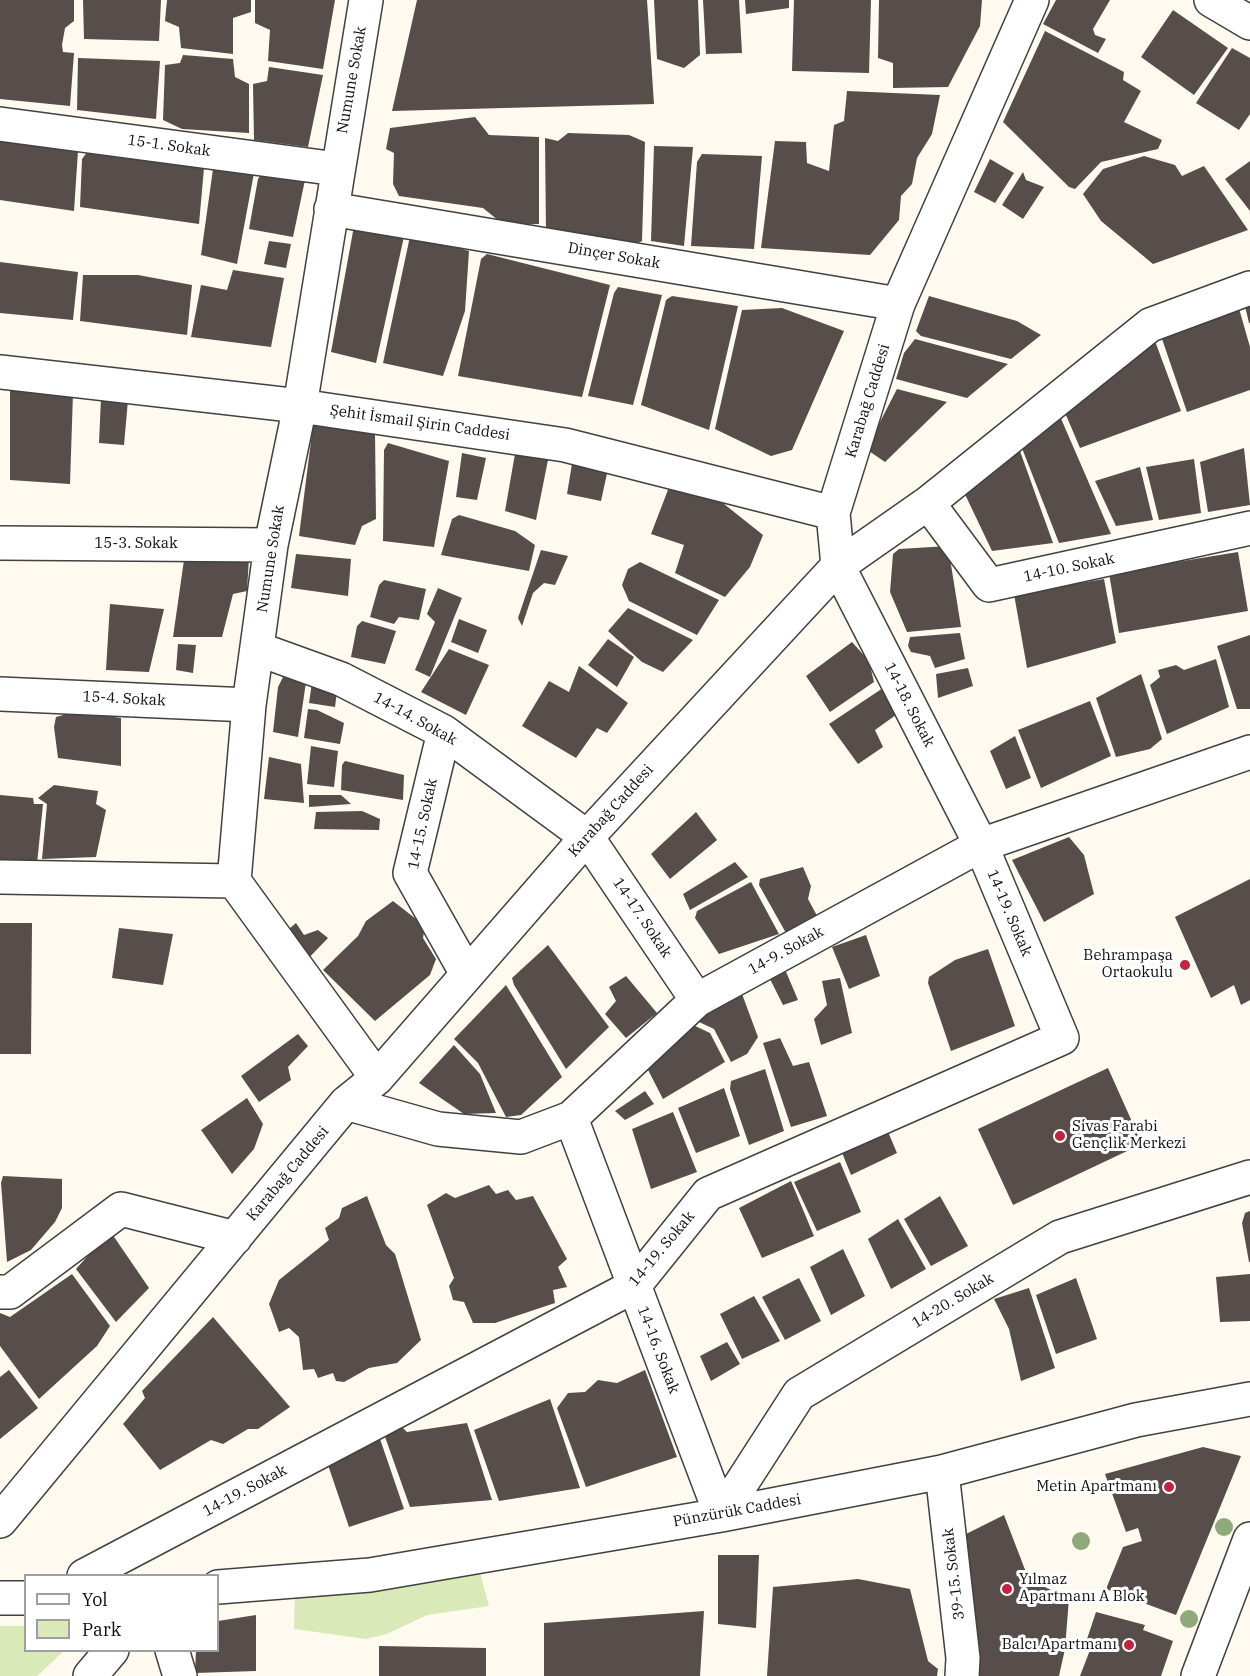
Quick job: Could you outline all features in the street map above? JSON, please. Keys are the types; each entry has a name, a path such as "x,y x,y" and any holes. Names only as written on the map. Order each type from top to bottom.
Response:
{"street":[{"name":"Numune Sokak","path":"234,881 249,705 271,545 300,406 366,0"},
{"name":"Karabağ Caddesi","path":"0,1519 346,1103 376,1078 587,837 838,566 833,513 898,304 1032,0"},
{"path":"1212,0 1250,22"},
{"name":"15-1. Sokak","path":"0,124 337,169"},
{"name":"Dinçer Sokak","path":"331,209 898,304"},
{"path":"838,566 928,503 1150,325 1250,288"},
{"name":"Şehit İsmail Şirin Caddesi","path":"0,372 300,406 565,445 833,513"},
{"name":"14-10. Sokak","path":"928,503 989,585 1250,528"},
{"name":"15-3. Sokak","path":"0,543 271,545"},
{"name":"14-18. Sokak","path":"838,566 981,845"},
{"name":"14-14. Sokak","path":"258,650 341,679 444,732 587,837"},
{"name":"15-4. Sokak","path":"0,694 249,705"},
{"name":"14-15. Sokak","path":"444,732 410,873 467,974"},
{"name":"14-9. Sokak","path":"346,1103 438,1129 521,1137 571,1118 697,1000 981,845 1250,752"},
{"name":"14-17. Sokak","path":"587,837 697,1000"},
{"name":"14-19. Sokak","path":"86,1574 634,1286 708,1194 1062,1038 981,845"},
{"path":"0,877 234,881 376,1078"},
{"name":"14-16. Sokak","path":"571,1118 721,1515"},
{"name":"14-20. Sokak","path":"721,1515 799,1394 1060,1237 1250,1177"},
{"path":"0,1292 10,1292 121,1209 235,1238"},
{"name":"Pünzürük Caddesi","path":"219,1587 370,1575 721,1515 942,1472 1136,1420 1250,1399"},
{"name":"39-15. Sokak","path":"942,1472 963,1658 962,1676"},
{"path":"1198,1676 1249,1546"},
{"path":"0,1598 24,1598"},
{"path":"90,1676 110,1652"},
{"path":"173,1652 180,1676"}],"green space":[{"path":"478,1565 489,1606 427,1615 387,1634 366,1639 294,1629 295,1591"},
{"path":"0,1626 24,1626 24,1652 63,1652 37,1676 0,1676"}],"building":[{"path":"0,0 74,0 74,21 65,28 62,45 63,52 74,53 70,106 0,99"},
{"path":"83,0 161,0 159,41 84,39"},
{"path":"167,0 251,0 251,12 233,18 233,54 181,48 179,27 165,21"},
{"path":"255,0 335,0 323,69 268,61 270,30 255,23"},
{"path":"417,0 647,0 654,104 392,111"},
{"path":"654,0 698,0 700,55 684,68 657,59"},
{"path":"703,0 739,0 742,53 706,54"},
{"path":"745,0 789,0 789,8 746,14"},
{"path":"794,0 871,0 869,73 792,71"},
{"path":"879,0 982,0 980,26 948,87 893,88 893,63 878,58"},
{"path":"1056,0 1110,0 1093,29 1095,35 1106,39 1098,53 1043,24"},
{"path":"1173,10 1228,48 1194,95 1141,57"},
{"path":"1045,31 1124,72 1123,80 1141,91 1124,122 1162,140 1158,149 1101,162 1075,189 1069,187 1003,122"},
{"path":"1232,48 1250,58 1250,114 1239,130 1196,103"},
{"path":"183,55 233,59 235,77 249,84 249,133 182,129 163,120 165,65 180,63"},
{"path":"78,58 160,61 156,119 77,110"},
{"path":"269,67 323,75 308,147 254,140 253,84 267,81"},
{"path":"847,91 940,95 932,134 917,158 912,184 901,196 899,220 870,255 761,248 775,141 806,142 807,163 829,171 834,125 844,121"},
{"path":"475,117 489,135 539,137 539,224 504,225 483,208 399,196 393,184 394,153 386,149 390,128"},
{"path":"568,133 629,135 645,142 642,241 632,246 546,233 545,138 558,141"},
{"path":"0,138 78,151 74,211 0,200"},
{"path":"654,146 693,147 684,246 651,241"},
{"path":"88,151 204,168 199,224 80,207 82,159"},
{"path":"702,154 762,156 754,249 691,246 697,162"},
{"path":"1144,156 1175,165 1182,176 1204,166 1248,230 1153,264 1101,221 1083,194 1103,169"},
{"path":"990,159 1014,173 995,203 974,192"},
{"path":"1250,161 1250,211 1225,179"},
{"path":"213,169 254,173 237,264 201,255"},
{"path":"1023,172 1026,180 1044,187 1023,219 1002,205"},
{"path":"262,173 305,180 293,237 249,229 258,179"},
{"path":"354,226 405,232 376,363 331,352"},
{"path":"413,235 469,251 465,311 443,376 383,363 409,241"},
{"path":"269,241 291,244 286,268 264,264"},
{"path":"487,254 610,285 582,397 458,376 481,259"},
{"path":"0,262 78,272 73,320 0,313"},
{"path":"233,270 284,278 271,347 191,337 201,285 227,290"},
{"path":"83,275 138,275 192,285 187,335 80,321"},
{"path":"618,287 662,295 633,405 588,396 614,293"},
{"path":"672,296 738,306 709,430 641,405 666,300"},
{"path":"929,296 1017,321 1041,335 1011,359 921,336 916,331"},
{"path":"1238,305 1250,347 1250,390 1187,412 1160,333"},
{"path":"1250,305 1250,323 1249,323 1245,306"},
{"path":"782,308 844,331 792,450 771,456 715,429 742,310"},
{"path":"915,339 1008,364 967,398 896,379 904,353"},
{"path":"1155,341 1181,411 1080,448 1063,408"},
{"path":"897,389 947,402 885,462 866,449"},
{"path":"10,390 73,393 70,484 10,480"},
{"path":"101,398 128,400 124,445 99,443"},
{"path":"1056,407 1111,534 1059,543 1018,438"},
{"path":"313,425 375,432 376,519 362,526 355,545 299,536"},
{"path":"1016,440 1053,543 992,551 962,488"},
{"path":"388,443 449,461 434,547 383,541 384,450"},
{"path":"516,448 549,455 536,520 505,511"},
{"path":"1244,448 1250,505 1208,512 1200,462"},
{"path":"462,453 486,458 477,500 456,497"},
{"path":"573,458 610,460 601,501 567,494"},
{"path":"1194,459 1201,513 1159,520 1146,467"},
{"path":"1140,467 1153,520 1116,526 1095,481"},
{"path":"671,482 714,496 763,535 750,567 725,597 675,573 684,545 651,534"},
{"path":"459,515 515,531 535,545 529,571 441,555 452,519"},
{"path":"948,546 961,627 907,632 890,592 893,554 899,549"},
{"path":"541,550 568,556 555,585 544,583 533,593 522,626 518,618"},
{"path":"1238,552 1248,611 1119,633 1109,573"},
{"path":"185,553 249,557 247,591 233,594 222,637 173,637"},
{"path":"296,554 351,559 348,596 291,588"},
{"path":"640,562 719,600 697,635 629,601 622,585 628,569"},
{"path":"1104,579 1116,643 1027,668 1014,594"},
{"path":"384,580 426,589 419,620 399,617 394,624 370,617 379,585"},
{"path":"438,588 462,598 430,677 415,670 435,622 427,614"},
{"path":"110,604 164,609 149,672 106,670"},
{"path":"628,608 693,640 663,672 642,662 608,631"},
{"path":"459,619 487,630 478,653 451,642"},
{"path":"362,621 396,631 385,664 351,657 357,626"},
{"path":"960,633 965,659 935,668 930,656 911,652 908,646 910,637"},
{"path":"1250,635 1250,709 1237,709 1217,646"},
{"path":"608,639 634,657 617,687 588,665"},
{"path":"852,642 869,661 874,682 830,712 806,676"},
{"path":"178,644 196,645 193,673 176,670"},
{"path":"449,649 489,665 466,715 421,692"},
{"path":"1216,659 1229,707 1167,734 1150,685 1160,677 1158,670 1176,665 1184,670"},
{"path":"579,666 628,703 607,733 597,728 576,758 522,726 549,681 569,692"},
{"path":"968,668 973,686 938,698 936,674"},
{"path":"1141,674 1162,739 1150,749 1116,757 1096,698"},
{"path":"283,677 306,682 298,737 273,732 278,687"},
{"path":"312,682 338,683 335,707 309,703"},
{"path":"883,688 900,712 875,730 883,747 858,764 829,724"},
{"path":"1090,701 1111,756 1041,788 1018,730"},
{"path":"308,709 317,710 344,723 340,744 304,738"},
{"path":"77,711 121,718 121,766 58,758 54,727 56,717"},
{"path":"1015,736 1031,778 1006,789 990,751"},
{"path":"311,746 338,751 334,787 307,784"},
{"path":"269,757 301,764 304,803 264,799"},
{"path":"345,761 404,775 403,800 341,790 342,765"},
{"path":"54,785 98,791 96,804 106,810 96,857 42,859 47,804 38,798"},
{"path":"0,795 33,798 34,804 43,804 37,864 0,863"},
{"path":"309,795 341,795 351,804 309,807"},
{"path":"362,811 380,819 379,830 314,829 316,812"},
{"path":"696,812 717,840 670,879 651,854"},
{"path":"1069,837 1084,855 1094,894 1044,922 1012,860"},
{"path":"735,862 748,877 690,910 683,894"},
{"path":"803,867 811,886 808,899 821,923 786,933 759,885 760,879"},
{"path":"1250,879 1250,1000 1241,1005 1234,985 1211,998 1175,917"},
{"path":"751,882 779,934 719,954 695,918 697,911"},
{"path":"393,901 425,926 423,938 436,959 430,975 375,1021 323,970 358,936 366,921"},
{"path":"0,923 32,923 31,1054 0,1054"},
{"path":"296,923 304,935 318,930 328,938 299,968 278,938"},
{"path":"119,928 173,934 163,985 112,978"},
{"path":"866,935 880,976 849,989 832,947"},
{"path":"548,945 609,1027 566,1069 514,985 512,978"},
{"path":"988,949 1015,1026 951,1051 928,983 929,977 955,960"},
{"path":"784,967 798,1000 783,1005 768,975"},
{"path":"626,976 657,1013 626,1038 605,1014 616,1001 609,987"},
{"path":"840,978 852,1033 821,1045 814,1019 827,1005 822,981"},
{"path":"506,985 562,1077 521,1115 506,1117 478,1063 454,1039"},
{"path":"739,986 758,1037 747,1054 731,1062 714,1029 699,1022 711,1003"},
{"path":"693,1025 710,1033 725,1062 663,1099 646,1066"},
{"path":"298,1034 308,1046 288,1067 291,1080 259,1102 241,1076"},
{"path":"780,1038 793,1066 809,1062 827,1116 791,1127 763,1043"},
{"path":"454,1045 480,1074 496,1113 464,1114 419,1083"},
{"name":"Sivas Farabi Gençlik Merkezi","path":"1108,1068 1142,1144 1013,1205 978,1129"},
{"path":"765,1069 784,1131 749,1145 730,1089 731,1081"},
{"path":"724,1088 740,1136 696,1153 678,1108"},
{"path":"645,1091 654,1104 625,1120 615,1111"},
{"path":"247,1098 263,1124 254,1149 232,1174 201,1130"},
{"path":"673,1112 697,1172 651,1189 632,1129"},
{"path":"886,1127 897,1153 851,1175 841,1150"},
{"path":"840,1162 861,1212 817,1231 794,1182"},
{"path":"3,1176 62,1179 62,1208 55,1222 31,1250 7,1262 1,1183"},
{"path":"791,1181 814,1236 762,1258 739,1208"},
{"path":"489,1185 496,1194 508,1190 516,1200 533,1196 567,1259 558,1267 567,1287 553,1290 555,1303 495,1323 473,1323 464,1302 453,1300 449,1286 454,1278 427,1205 446,1193 455,1198"},
{"path":"367,1196 386,1245 395,1254 421,1340 397,1363 369,1368 344,1382 336,1381 333,1373 318,1378 314,1369 303,1370 299,1337 289,1328 279,1332 269,1304 279,1280 329,1240 325,1228 339,1218 342,1208"},
{"path":"940,1196 968,1246 931,1266 904,1219"},
{"path":"1250,1211 1249,1262 1242,1223 1245,1213"},
{"path":"898,1219 926,1269 891,1289 868,1239"},
{"path":"110,1231 149,1288 116,1322 76,1269"},
{"path":"843,1249 865,1296 831,1315 810,1267"},
{"path":"72,1274 110,1326 97,1346 39,1399 0,1346 0,1313 10,1317"},
{"path":"1250,1274 1250,1321 1220,1322 1216,1277"},
{"path":"799,1278 821,1321 785,1340 762,1297"},
{"path":"1076,1278 1097,1339 1056,1354 1036,1295"},
{"path":"1029,1288 1055,1368 1021,1381 1009,1329 994,1299"},
{"path":"754,1296 780,1341 742,1359 720,1314"},
{"path":"213,1317 290,1407 258,1429 248,1429 223,1444 211,1440 160,1470 123,1424 145,1398 142,1391"},
{"path":"727,1342 740,1364 711,1381 700,1356"},
{"path":"9,1370 38,1408 0,1439 0,1377"},
{"path":"645,1370 677,1457 586,1487 557,1408 568,1393 585,1392 598,1380 617,1383"},
{"path":"550,1399 580,1488 499,1501 474,1430"},
{"path":"467,1423 492,1500 410,1507 384,1434 402,1427 407,1432"},
{"path":"379,1436 404,1509 349,1527 326,1459"},
{"name":"Metin Apartmanı","path":"1203,1447 1241,1456 1176,1615 1106,1589 1123,1547 1142,1541 1138,1528 1126,1532 1105,1474"},
{"name":"Yılmaz Apartmanı A Blok","path":"1004,1515 1029,1580 1069,1598 1065,1649 1059,1676 968,1676 962,1536"},
{"path":"718,1555 759,1555 756,1628 718,1624"},
{"path":"858,1579 910,1589 928,1661 938,1669 937,1676 767,1676 773,1587"},
{"path":"704,1611 700,1676 544,1676 544,1623"},
{"name":"Balcı Apartmanı","path":"1096,1612 1145,1625 1143,1630 1173,1641 1161,1676 1080,1676 1090,1650 1084,1648"},
{"path":"256,1615 256,1671 195,1673 196,1652 219,1652 219,1621"},
{"path":"379,1646 486,1648 486,1676 379,1676"}],"place":[{"name":"Behrampaşa Ortaokulu","path":"1185,965"},
{"name":"Sivas Farabi Gençlik Merkezi","path":"1060,1136"},
{"name":"Metin Apartmanı","path":"1169,1487"},
{"name":"Yılmaz Apartmanı A Blok","path":"1007,1589"},
{"name":"Balcı Apartmanı","path":"1129,1645"}]}
